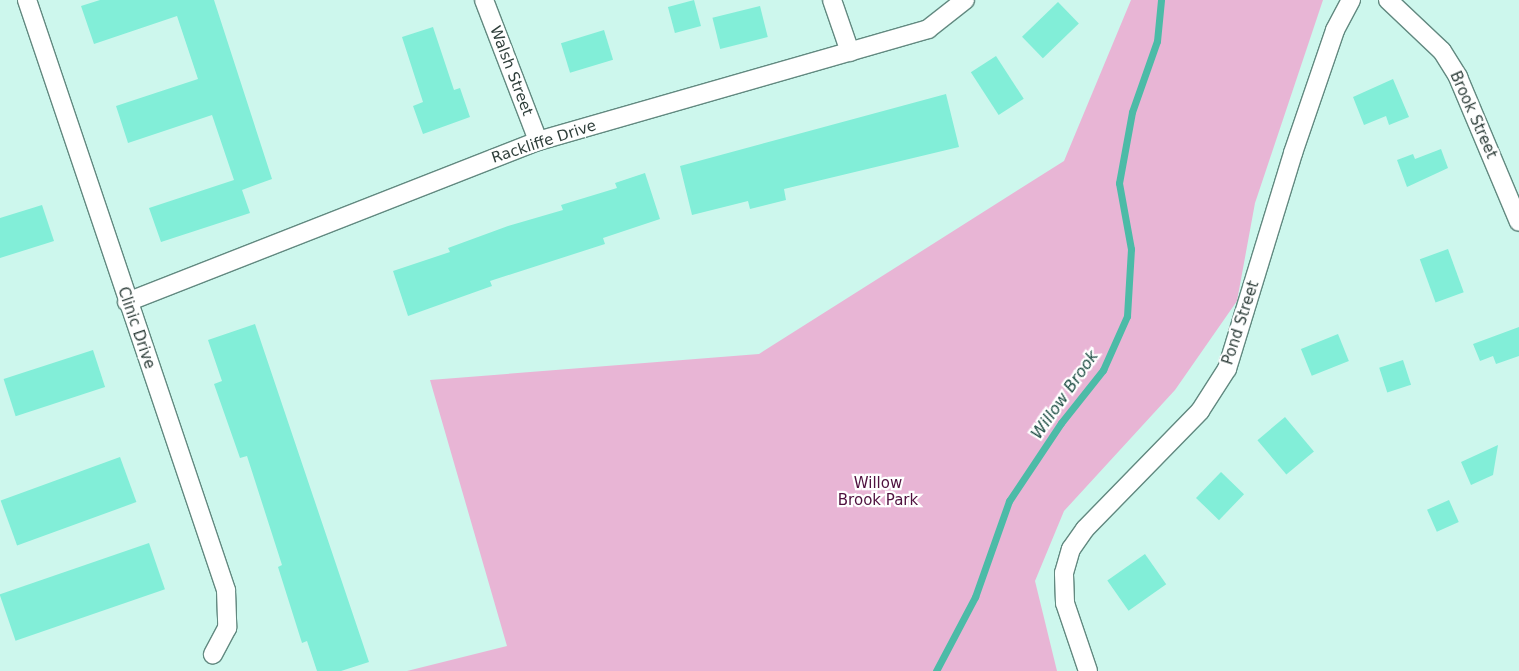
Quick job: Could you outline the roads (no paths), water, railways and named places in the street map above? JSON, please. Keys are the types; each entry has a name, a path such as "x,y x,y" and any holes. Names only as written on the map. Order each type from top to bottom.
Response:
{"street":[{"name":"Clinic Drive","path":"28,0 226,590 227,628 213,654"},
{"name":"Walsh Street","path":"484,0 538,141"},
{"path":"832,0 850,52"},
{"name":"Rackliffe Drive","path":"128,302 538,141 928,29 965,0"},
{"name":"Pond Street","path":"1088,671 1065,603 1064,572 1071,549 1085,528 1200,411 1227,369 1293,152 1335,30 1351,0"},
{"name":"Brook Street","path":"1388,0 1442,51 1458,77 1519,222"}],"waterway":[{"name":"Willow Brook","path":"936,671 975,597 1009,501 1061,423 1103,370 1127,316 1131,249 1119,183 1132,112 1157,41 1161,0"}],"park label":[{"name":"Willow Brook Park","path":"878,492"}]}
